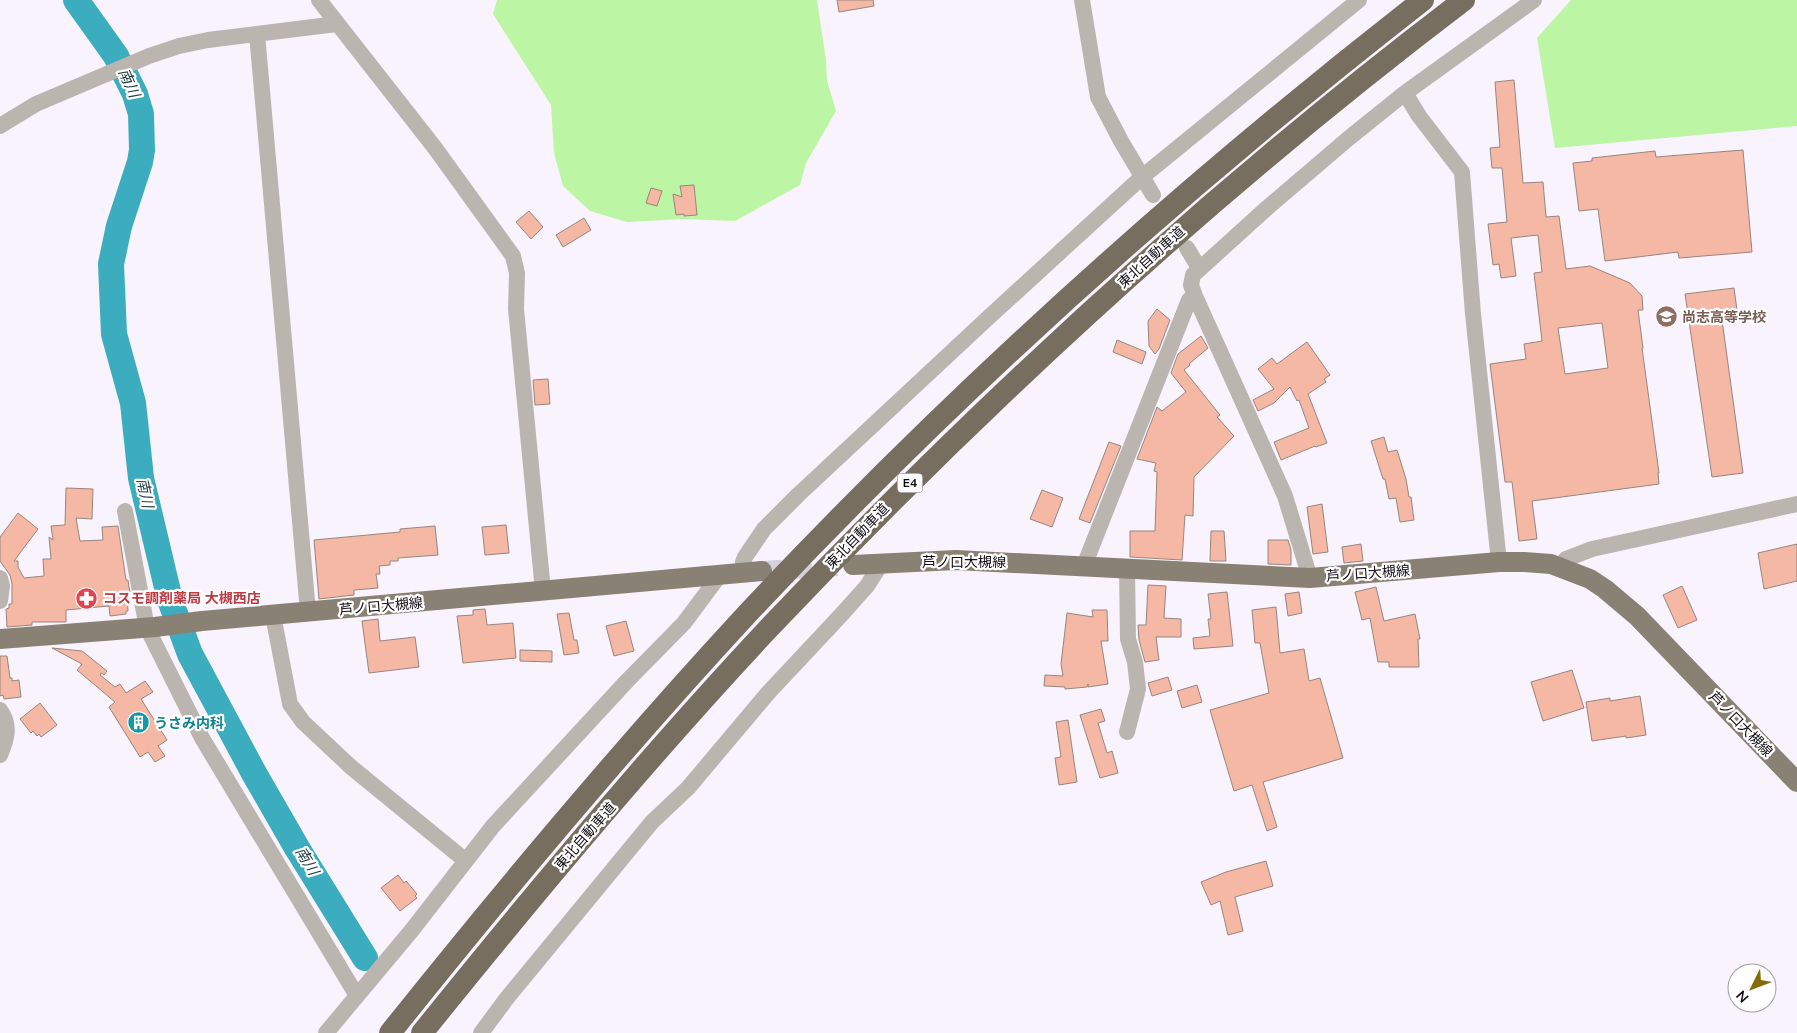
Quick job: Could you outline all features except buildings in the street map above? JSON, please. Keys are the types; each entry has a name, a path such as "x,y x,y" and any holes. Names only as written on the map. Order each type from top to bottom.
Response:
{"highway":[{"name":"東北自動車道","path":"390,1033 550,838 748,614 858,499 949,410 1159,218 1340,65 1423,0"},
{"name":"東北自動車道","path":"422,1033 566,857 679,726 766,631 875,518 1058,341 1187,224 1355,84 1464,0"}],"main road":[{"name":"芦ノ口大槻線","path":"852,565 956,560 1310,578 1499,562 1538,562 1560,566 1590,579 1629,608 1797,782"},
{"name":"芦ノ口大槻線","path":"0,639 762,572"}],"street":[{"path":"319,0 435,148 513,256 516,265 516,309 543,591"},
{"path":"1082,0 1095,89 1153,195"},
{"path":"742,574 743,562 764,529 989,317 1142,177 1359,0"},
{"path":"1310,578 1285,496 1195,296 1192,284 1193,275 1342,145 1405,93 1534,0"},
{"path":"0,126 36,104 149,56 179,46 208,40 337,24"},
{"path":"257,34 308,612"},
{"path":"1405,93 1419,116 1462,172 1473,314 1499,562"},
{"path":"1187,248 1199,268"},
{"path":"1084,566 1189,300 1195,296"},
{"path":"1560,566 1566,558 1592,549 1797,504"},
{"path":"125,511 151,627 202,738 357,996"},
{"path":"481,1033 507,998 652,822 688,788 768,693 867,586 881,564"},
{"path":"1127,569 1128,639 1135,662 1138,689 1127,732"},
{"path":"326,1033 507,812 626,682 684,623 719,576"},
{"path":"0,578 2,586 0,600"},
{"path":"273,615 290,704 303,722 351,766 466,861"},
{"path":"0,710 6,722 7,736 0,756"}],"green space":[{"path":"497,0 817,0 826,60 827,81 836,111 806,163 800,185 735,221 683,219 627,222 590,211 563,186 554,153 551,105 493,14"},
{"path":"1571,0 1797,0 1797,126 1555,148 1537,38"}],"waterway":[{"name":"南川","path":"76,0 116,56 135,94 141,114 142,150 140,162 119,226 111,264 114,334 133,403 141,478 170,600 190,654 255,775 297,848 365,958"}],"tunnel":[{"path":"762,571 837,566"}],"place":[{"name":"尚志高等学校","path":"1666,317"},
{"name":"コスモ調剤薬局 大槻西店","path":"87,598"},
{"name":"うさみ内科","path":"138,723"}]}
